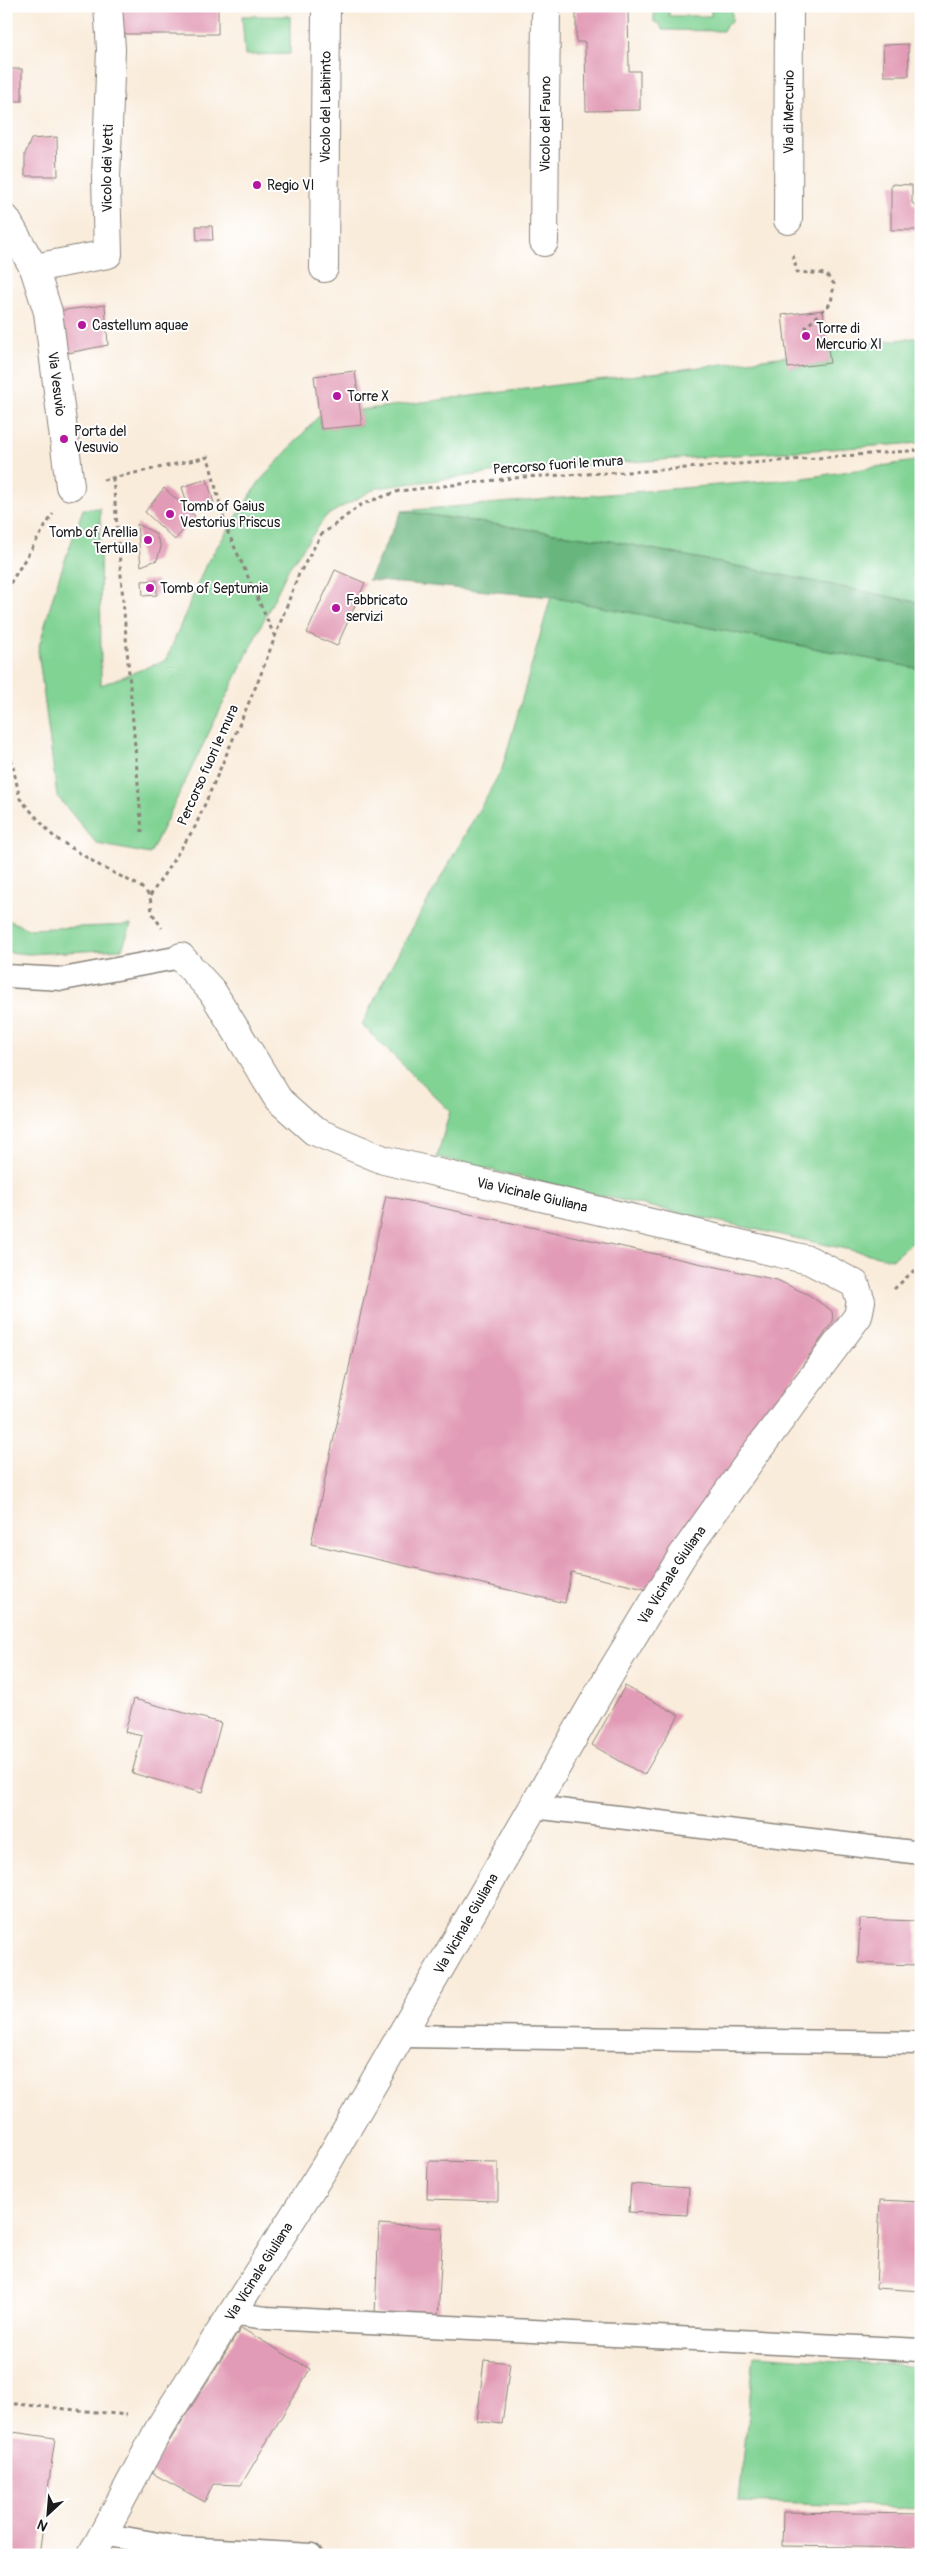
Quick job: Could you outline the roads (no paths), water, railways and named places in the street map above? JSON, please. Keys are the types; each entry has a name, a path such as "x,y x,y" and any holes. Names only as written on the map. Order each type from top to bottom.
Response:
{"street":[{"name":"Vicolo dei Vetti","path":"34,268 108,254 106,178 111,49 108,6"},
{"name":"Vicolo del Labirinto","path":"324,268 326,6"},
{"name":"Vicolo del Fauno","path":"544,242 546,6"},
{"name":"Via di Mercurio","path":"788,220 789,6"},
{"name":"Via Vesuvio","path":"6,219 34,268 48,312 70,486"},
{"name":"Via Vicinale Giuliana","path":"97,2545 160,2427 326,2165 613,1668 682,1556 756,1451 858,1316 861,1302 855,1284 809,1260 384,1160 314,1131 278,1099 212,991 181,957"}],"lane":[{"path":"6,976 63,979 181,957"},
{"path":"534,1807 921,1853"},
{"path":"402,2036 921,2043"},
{"path":"231,2313 266,2318 921,2350"},
{"path":"97,2545 311,2555"}],"place":[{"name":"Regio VI","path":"257,185"},
{"name":"Castellum aquae","path":"82,325"},
{"name":"Torre di Mercurio XI","path":"806,336"},
{"name":"Torre X","path":"337,396"},
{"name":"Porta del Vesuvio","path":"64,439"},
{"name":"Tomb of Gaius Vestorius Priscus","path":"170,514"},
{"name":"Tomb of Arellia Tertulla","path":"148,540"},
{"name":"Tomb of Septumia","path":"150,588"},
{"name":"Fabbricato servizi","path":"336,608"}]}
